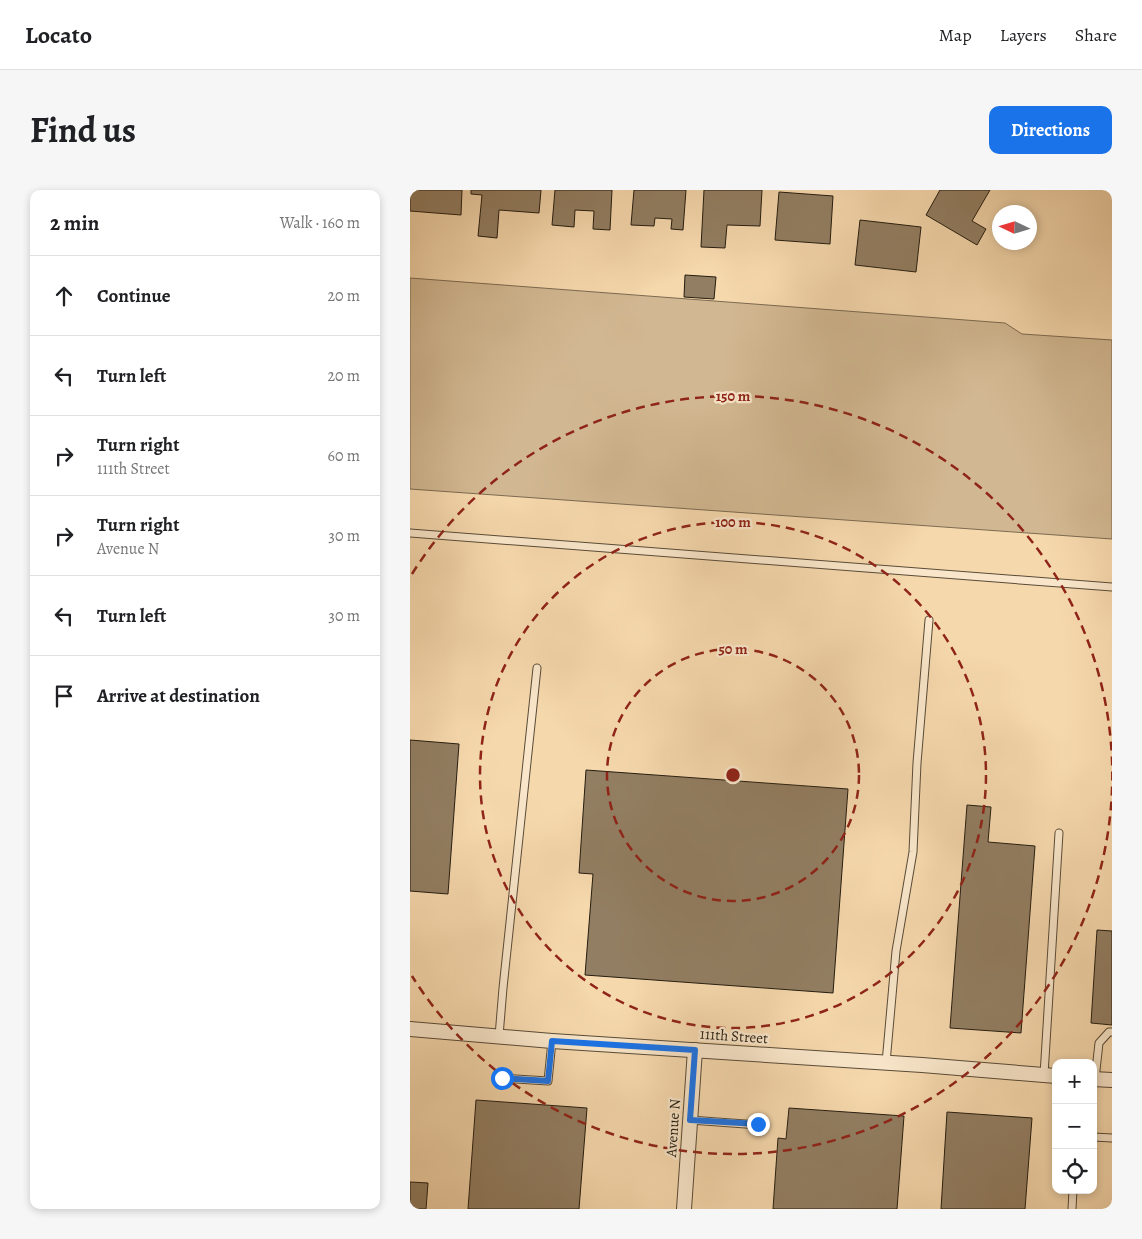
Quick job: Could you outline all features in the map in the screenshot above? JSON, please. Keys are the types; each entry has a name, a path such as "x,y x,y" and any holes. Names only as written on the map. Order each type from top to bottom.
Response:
{"street":[{"name":"111th Street","path":"410,1029 552,1041 1050,1075"},
{"name":"Avenue N","path":"684,1209 695,1050"},
{"path":"1097,1079 1112,1080"}],"lane":[{"path":"410,533 1112,587"},
{"path":"886,1063 896,951 913,852 917,764 929,620"},
{"path":"499,1036 537,668"},
{"path":"1050,1075 1059,833"},
{"path":"1097,1059 1099,1043 1110,1032"},
{"path":"502,1078 548,1081 552,1041"},
{"path":"690,1120 758,1124"},
{"path":"1097,1137 1112,1138"},
{"path":"1072,1209 1073,1194"}],"shaded area":[{"path":"410,278 1005,323 1022,334 1112,340 1112,539 410,489"}],"building":[{"path":"410,190 462,190 461,215 410,211"},
{"path":"471,190 541,190 539,213 499,210 497,238 478,236 482,195 471,194"},
{"path":"555,190 612,190 610,230 593,229 594,211 575,210 574,227 552,225"},
{"path":"634,190 686,190 683,230 671,229 672,219 655,218 654,226 631,225"},
{"path":"704,190 762,190 760,226 727,225 725,248 701,247"},
{"path":"940,190 990,190 972,221 986,229 977,245 926,215"},
{"path":"779,192 833,196 830,244 775,240"},
{"path":"860,220 921,227 916,272 855,265"},
{"path":"685,275 716,277 714,299 684,297"},
{"path":"410,740 459,744 448,894 410,891"},
{"path":"586,770 848,789 833,993 585,975 593,874 579,873"},
{"path":"967,805 991,807 988,842 1035,846 1021,1033 950,1028"},
{"path":"1097,930 1112,931 1112,1025 1091,1023"},
{"path":"476,1100 587,1108 579,1209 468,1209"},
{"path":"789,1108 904,1116 897,1209 773,1209 778,1138 786,1139"},
{"path":"947,1112 1032,1118 1025,1209 941,1209"},
{"path":"410,1182 428,1183 426,1209 410,1209"}],"route":[{"path":"502,1078 548,1081 552,1041 695,1050 690,1120 758,1124"}]}
